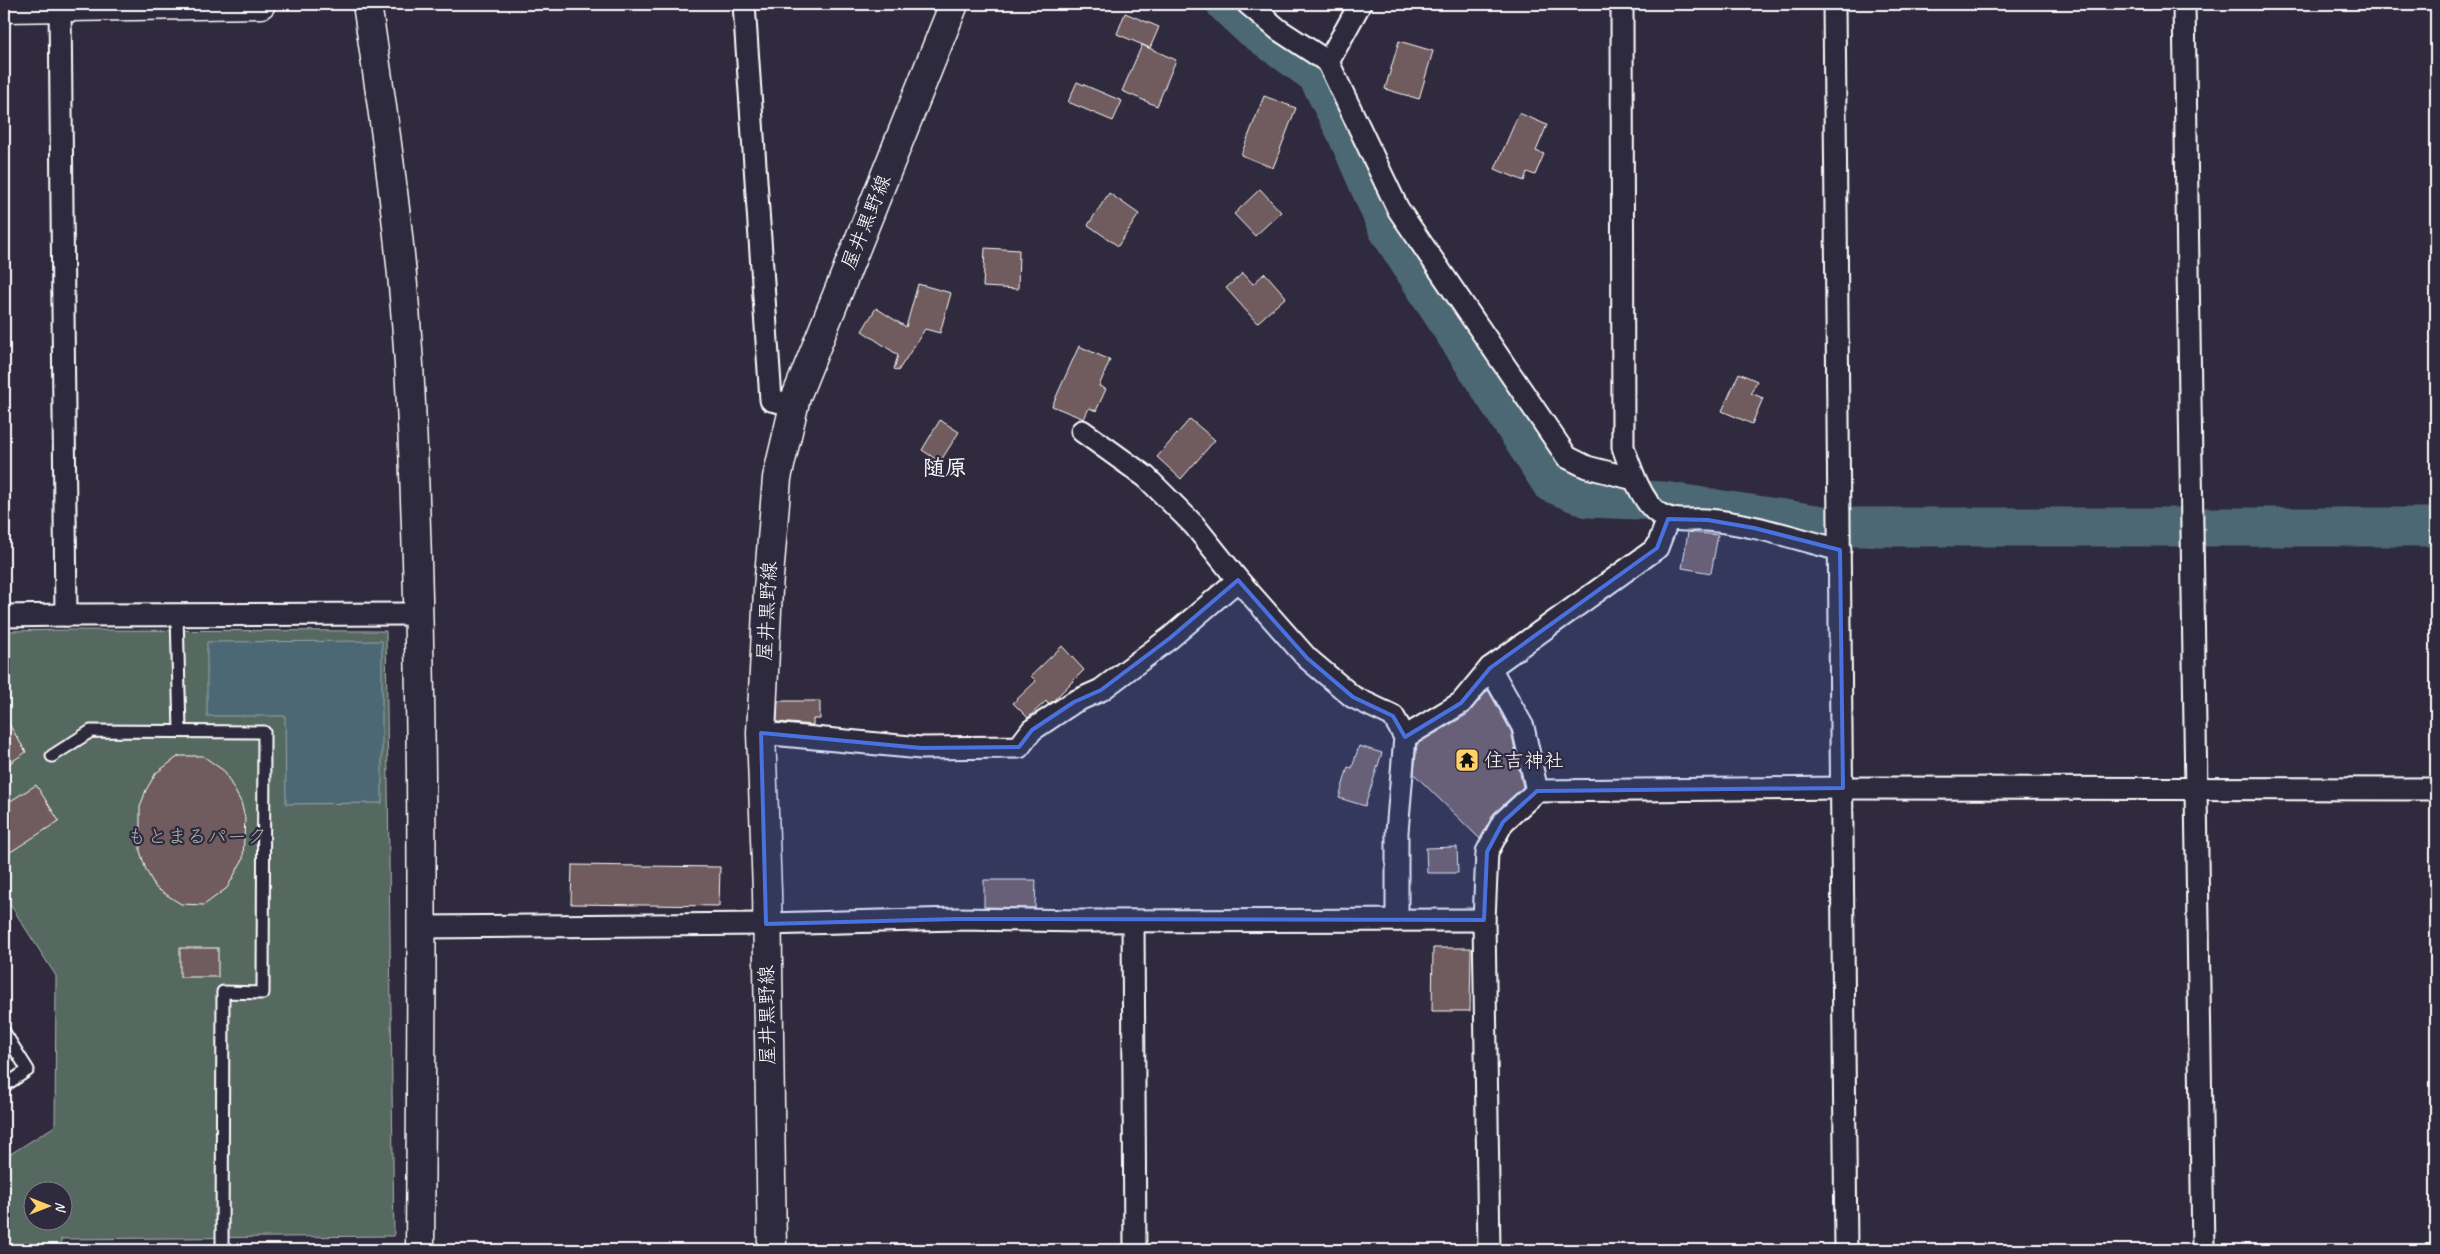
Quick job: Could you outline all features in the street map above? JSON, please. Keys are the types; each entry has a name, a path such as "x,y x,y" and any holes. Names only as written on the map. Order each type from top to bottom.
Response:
{"street":[{"path":"4,8 261,4"},
{"path":"367,4 392,184 408,362 420,614 422,927 420,1250"},
{"path":"744,4 771,400 794,405"},
{"name":"屋井黒野線","path":"772,1250 761,733 768,590 777,478 794,405 954,4"},
{"path":"1248,4 1279,30 1328,62 1398,209 1567,457 1587,467 1634,479"},
{"path":"1328,62 1360,4"},
{"path":"1622,4 1623,447 1634,479 1656,512 1668,519 1708,520 1754,528 1840,550"},
{"path":"1834,4 1846,1250"},
{"path":"2184,4 2204,1250"},
{"path":"60,6 66,615"},
{"path":"1082,431 1146,477 1194,526 1238,580 1307,658 1353,697 1393,716 1406,737 1397,832 1396,920"},
{"path":"1406,737 1461,703 1490,668 1657,548 1668,519"},
{"path":"761,733 921,748 1019,747 1032,730 1074,702 1101,690 1170,638 1238,580"},
{"path":"4,616 420,614"},
{"path":"1490,668 1523,727 1537,790"},
{"path":"1489,1250 1484,920 1486,852 1503,822 1537,790 1843,788 2436,789"},
{"path":"422,927 766,924 957,919 1133,921 1484,920"},
{"path":"1133,921 1135,1250"}],"lane":[{"path":"177,615 180,732"},
{"path":"52,756 91,731 264,732 263,993 223,992 222,1250"},
{"path":"4,1032 28,1070 4,1086"}],"highlighted area":[{"path":"1668,519 1708,520 1754,528 1840,550 1843,788 1537,791 1503,822 1487,852 1484,920 957,919 766,924 761,733 921,748 1019,747 1032,730 1074,702 1101,690 1170,638 1238,580 1307,658 1353,697 1393,716 1405,737 1461,703 1490,668 1657,548"}],"green space":[{"name":"もとまるパーク","path":"4,631 386,631 394,1236 61,1239 61,1250 4,1250 4,1158 55,1126 56,976 4,895"}],"water":[{"path":"382,641 382,803 286,804 285,716 207,716 207,642"}],"building":[{"path":"1125,13 1159,27 1150,48 1117,34"},
{"path":"1399,41 1433,51 1419,99 1385,89"},
{"path":"1142,45 1176,60 1157,106 1122,91"},
{"path":"1077,82 1122,101 1113,121 1068,102"},
{"path":"1264,96 1296,108 1273,168 1241,155"},
{"path":"1519,113 1547,125 1536,151 1544,154 1535,175 1527,172 1524,181 1495,169"},
{"path":"1260,189 1281,212 1255,236 1234,214"},
{"path":"1109,193 1139,214 1118,246 1088,225"},
{"path":"985,248 1019,250 1018,289 983,287"},
{"path":"1243,273 1253,284 1265,273 1286,297 1257,323 1226,288"},
{"path":"918,284 951,293 940,333 925,329 898,371 894,369 898,355 862,331 876,308 906,327"},
{"path":"1079,346 1110,360 1099,386 1106,389 1096,411 1089,408 1084,419 1052,406"},
{"path":"1739,373 1757,381 1751,393 1763,398 1752,424 1722,411"},
{"path":"1190,419 1215,440 1181,479 1157,457"},
{"path":"940,420 959,432 940,462 922,450"},
{"path":"1688,532 1718,535 1711,573 1682,568"},
{"path":"1062,646 1084,670 1052,702 1048,704 1046,701 1028,718 1013,703 1036,681 1031,676"},
{"name":"住吉神社","path":"1488,690 1511,731 1523,787 1494,813 1480,839 1414,774 1417,744 1468,714"},
{"path":"778,701 820,701 820,719 813,719 813,725 777,722"},
{"path":"4,716 26,752 4,767"},
{"path":"1359,746 1382,753 1365,806 1339,798 1348,767 1352,768"},
{"path":"179,756 203,756 224,771 241,802 245,818 243,859 227,888 204,905 181,904 156,888 146,870 140,851 140,807 146,790 156,773"},
{"path":"36,785 59,821 4,856 4,805"},
{"path":"1457,847 1458,873 1427,873 1426,848"},
{"path":"572,865 720,867 719,906 571,904"},
{"path":"984,880 1036,880 1035,908 984,907"},
{"path":"180,948 218,948 218,977 180,977"},
{"path":"1433,948 1471,948 1470,1011 1432,1011"}],"waterway":[{"path":"1226,4 1247,24 1317,75 1346,132 1388,229 1551,483 1588,498 1664,501 1836,527 2436,527"}],"place":[{"name":"住吉神社","path":"1467,760"}],"district":[{"name":"随原","path":"945,468"}]}
